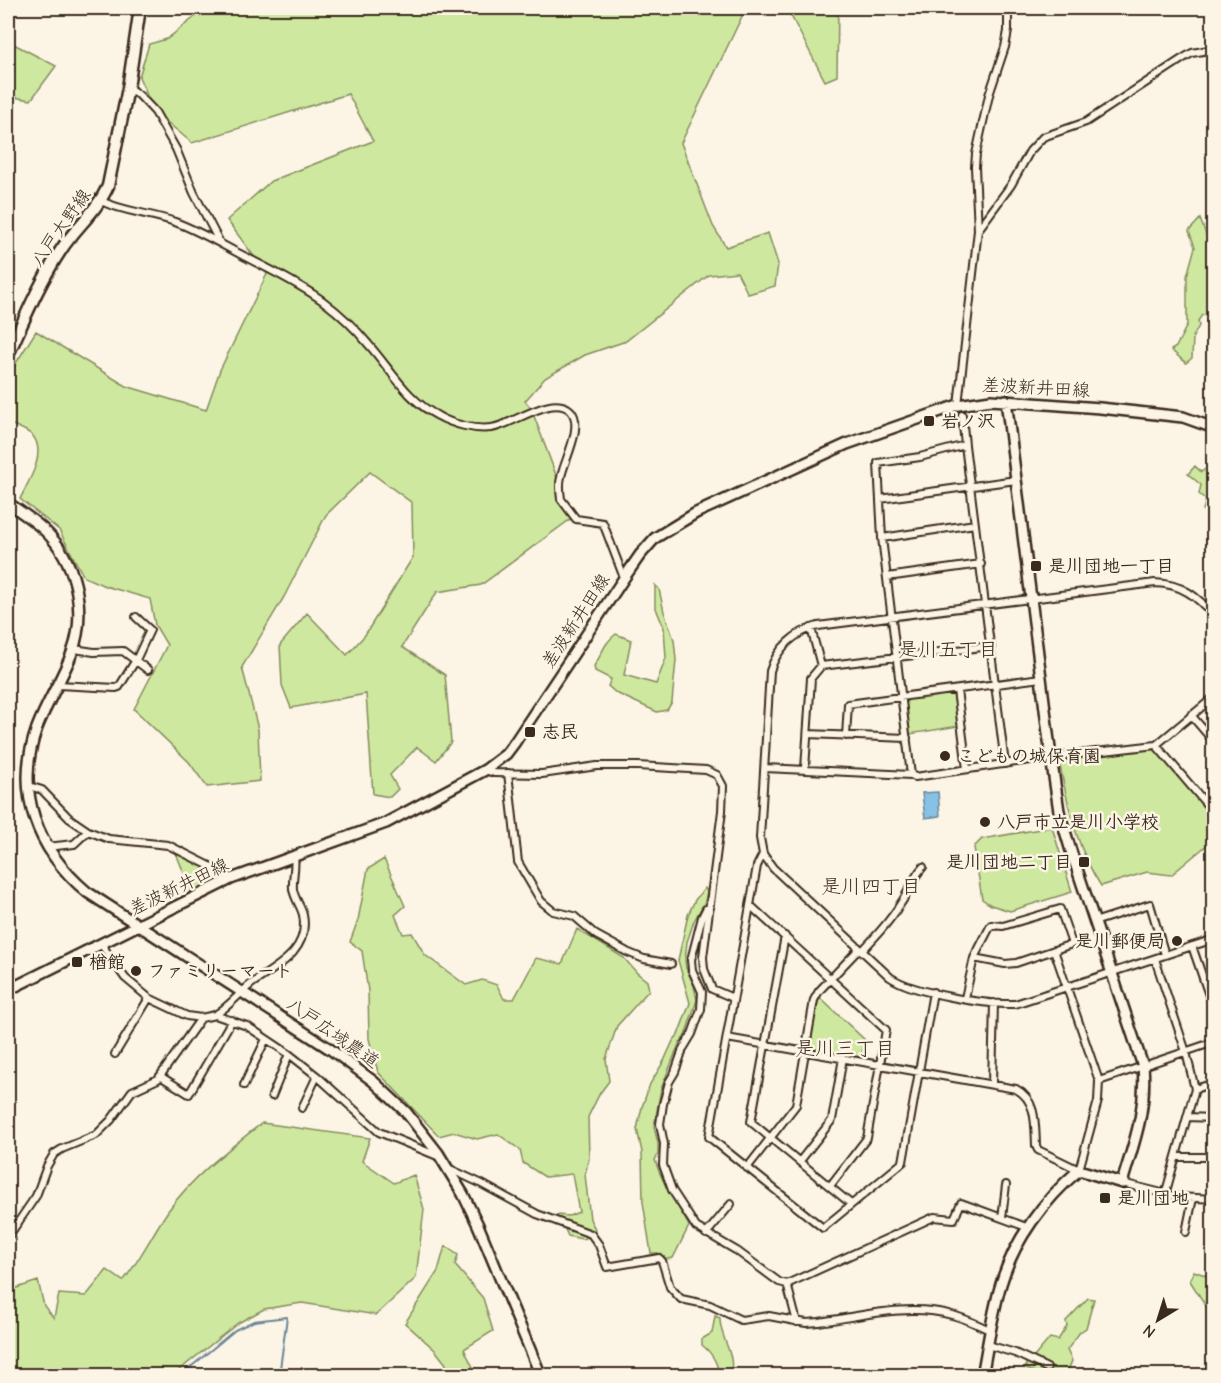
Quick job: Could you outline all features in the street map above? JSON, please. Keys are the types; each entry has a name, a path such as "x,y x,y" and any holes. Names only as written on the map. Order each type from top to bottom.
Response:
{"main road":[{"name":"八戸大野線","path":"8,355 51,266 67,241 100,201 111,177 140,8"}],"street":[{"path":"1005,764 960,410 978,230 976,154 989,95 1005,47 1008,8"},
{"path":"978,230 1011,185 1030,151 1043,137 1086,122 1192,53 1214,49"},
{"path":"128,88 139,94 155,112 176,149 194,193 220,244"},
{"path":"100,201 115,208 172,221 296,282 325,303 368,343 410,396 440,418 488,428 512,422 549,406 558,405 569,410 573,415 575,429 561,476 561,499 576,519 603,523 624,578"},
{"name":"差波新井田線","path":"8,990 231,879 386,823 485,770 506,754 515,742 640,555 655,538 696,513 847,444 991,400 1165,414 1198,421 1214,428"},
{"path":"1006,400 1059,811 1143,1066 1144,1103 1122,1183"},
{"path":"911,775 882,538 878,463 920,457 965,445"},
{"path":"880,499 1016,480"},
{"name":"八戸広域農道","path":"8,503 51,537 71,570 79,613 74,649 43,714 29,765 29,786 34,817 47,847 64,871 87,892 330,1049 373,1081 406,1112 450,1169 478,1225 541,1376"},
{"path":"882,538 975,524"},
{"path":"887,577 981,564"},
{"path":"1214,616 1201,600 1190,592 1163,584 892,617 811,628 802,632 788,642 772,664 760,838 763,854 773,868 860,950 897,982 911,988 994,1003 1015,1004 1214,939"},
{"path":"58,685 116,688 136,660 150,630 136,617"},
{"path":"811,628 822,666"},
{"path":"805,770 811,678 822,666 991,646"},
{"path":"74,649 94,652 123,651 148,670"},
{"path":"846,736 848,704 1041,678"},
{"path":"957,690 967,769"},
{"path":"765,768 915,777 1051,757 1156,745 1214,697"},
{"path":"1191,715 1214,742"},
{"path":"807,734 907,738"},
{"path":"1156,745 1214,813"},
{"path":"485,770 542,774 597,766 689,768 713,772 721,779 722,811 704,940 704,969 714,991 734,998"},
{"path":"508,773 518,862 541,901 553,911 574,916 596,935 627,952 644,959 671,964"},
{"path":"29,786 42,789 69,818 88,831 109,839 168,845 224,873 231,879"},
{"path":"47,847 74,844 88,831"},
{"path":"763,854 757,866 709,1137 823,1228 903,1162 933,992"},
{"path":"215,1016 225,1010 243,991 288,960 301,940 304,927 303,915 293,887 296,865 294,856"},
{"path":"747,1168 796,1105 814,1000 819,991 879,933 900,905 917,872 923,867"},
{"path":"1094,922 1150,904 1165,955"},
{"path":"751,906 886,1030 867,1138 830,1186"},
{"path":"710,908 706,909 702,917 691,960 703,1002 692,1034 683,1049 665,1092 660,1124 664,1144 663,1165 669,1184 696,1227 737,1251 779,1282 787,1284 934,1217 954,1219 961,1203 1029,1228"},
{"path":"965,998 974,958 991,925 1003,926 1060,909 1072,944 1016,963 998,963 974,958"},
{"path":"785,936 751,1122 851,1204"},
{"path":"101,944 126,978 149,998 187,1016 201,1018 215,1016 247,1026 317,1076 380,1132 441,1157"},
{"path":"1192,946 1214,1010"},
{"path":"982,1376 1002,1281 1036,1214 1079,1170 1098,1101 1099,1081 1054,950"},
{"path":"1155,959 1196,1089 1165,1195"},
{"path":"115,1054 149,998"},
{"path":"992,1084 994,1003"},
{"path":"8,1237 36,1196 54,1154 96,1135 111,1120 124,1099 160,1076 201,1018"},
{"path":"160,1076 189,1094 232,1020"},
{"path":"727,1038 1016,1089 1026,1096 1032,1106 1038,1150 1079,1170 1165,1195 1214,1199"},
{"path":"244,1085 266,1039"},
{"path":"1099,1081 1214,1042"},
{"path":"272,1096 289,1054"},
{"path":"800,1161 832,1120 843,1058"},
{"path":"302,1108 317,1076"},
{"path":"1196,1089 1214,1083"},
{"path":"1187,1117 1214,1118"},
{"path":"1176,1156 1214,1157"},
{"path":"450,1169 537,1214 591,1234 599,1245 607,1267 659,1258 670,1287 681,1299 710,1305 741,1320 769,1316 797,1322 819,1323 907,1310 927,1310 953,1315 990,1330"},
{"path":"1002,1218 1006,1185"},
{"path":"1186,1232 1193,1198"},
{"path":"706,1234 731,1204"},
{"path":"787,1284 797,1322"},
{"path":"988,1346 1015,1353 1047,1368"}],"green space":[{"path":"206,8 746,8 681,143 713,226 726,247 768,233 778,264 775,286 748,294 737,272 709,275 626,341 585,355 545,378 525,401 531,408 572,518 481,585 437,592 402,647 445,675 451,742 436,761 417,747 390,775 398,789 390,797 373,794 366,694 291,708 282,685 280,645 307,613 347,655 365,635 413,557 412,503 370,472 326,515 284,597 242,667 258,729 260,781 207,787 189,762 134,709 167,645 155,625 150,599 105,586 84,577 59,530 20,499 35,468 38,451 33,436 8,423 8,376 36,331 126,386 206,410 220,370 267,274 227,220 271,181 373,141 348,94 192,143 154,111 139,77 149,44 167,39"},
{"path":"787,8 838,8 837,76 825,81"},
{"path":"8,41 56,66 31,100 8,96"},
{"path":"1200,219 1212,260 1207,288 1208,298 1213,302 1213,332 1208,327 1210,317 1202,315 1193,337 1192,358 1186,363 1171,350 1176,347 1187,325 1187,276 1195,247 1189,231"},
{"path":"1195,466 1201,472 1207,468 1213,474 1213,519 1203,510 1206,500 1199,494 1201,485 1188,474"},
{"path":"655,585 659,589 674,640 676,660 672,702 667,710 657,712 616,693 608,686 611,679 595,671 594,666 606,645 616,634 631,640 624,675 656,684 666,658 664,628 655,606"},
{"path":"951,693 955,696 959,726 910,734 906,702 908,699"},
{"path":"1157,750 1213,818 1213,840 1171,875 1147,872 1101,886 1092,872 1079,841 1059,761"},
{"path":"1052,827 1072,892 1010,911 991,905 982,899 974,847 982,839"},
{"path":"175,851 219,873 221,877 192,892"},
{"path":"384,859 405,906 395,915 403,934 412,933 425,955 466,985 482,980 497,985 504,999 514,999 536,958 562,964 577,929 624,958 647,981 649,990 617,1026 606,1059 609,1081 588,1117 589,1159 585,1174 590,1219 595,1229 589,1237 582,1239 568,1236 564,1227 555,1219 557,1215 569,1216 579,1212 572,1174 545,1177 523,1163 520,1150 498,1134 477,1139 454,1132 439,1136 378,1072 369,1039 368,991 362,951 350,942 358,920 368,869"},
{"path":"705,888 707,892 705,901 694,921 687,942 685,960 697,1000 685,1036 679,1044 661,1089 654,1127 658,1143 658,1154 655,1160 658,1169 689,1226 673,1258 667,1259 658,1253 651,1253 643,1202 642,1152 637,1129 650,1084 678,1035 690,1003 678,960 688,915 695,900"},
{"path":"819,997 865,1040 861,1058 812,1049 809,1046"},
{"path":"262,1123 370,1138 362,1161 394,1183 414,1175 424,1209 416,1278 376,1315 302,1303 264,1309 238,1323 173,1375 8,1375 8,1286 17,1288 38,1281 44,1306 54,1318 59,1294 86,1296 107,1270 123,1281 178,1198 212,1164"},
{"path":"445,1246 458,1255 455,1265 483,1298 493,1331 464,1349 477,1375 445,1375 446,1364 435,1350 405,1323 438,1271"},
{"path":"1194,1271 1213,1278 1213,1317 1190,1281"},
{"path":"1088,1298 1094,1299 1086,1328 1080,1332 1067,1350 1072,1361 1066,1375 1042,1375 1026,1369 1026,1362 1034,1357 1050,1338 1058,1340 1067,1326 1066,1321"},
{"path":"715,1316 720,1318 722,1332 730,1353 732,1368 730,1375 718,1375 714,1358 702,1345 702,1339 712,1333"}],"water":[{"path":"938,792 940,816 925,818 922,793"}],"waterway":[{"path":"180,1376 235,1330 254,1321 287,1317 279,1376"}],"place":[{"name":"岩ノ沢","path":"929,421"},
{"name":"是川団地一丁目","path":"1036,566"},
{"name":"志民","path":"530,732"},
{"name":"こどもの城保育園","path":"945,756"},
{"name":"八戸市立是川小学校","path":"985,822"},
{"name":"是川団地二丁目","path":"1084,862"},
{"name":"是川郵便局","path":"1177,941"},
{"name":"楢館","path":"77,962"},
{"name":"ファミリーマート","path":"136,971"},
{"name":"是川団地","path":"1105,1198"}],"district":[{"name":"是川五丁目","path":"948,649"},
{"name":"是川四丁目","path":"871,886"},
{"name":"是川三丁目","path":"845,1048"}]}
